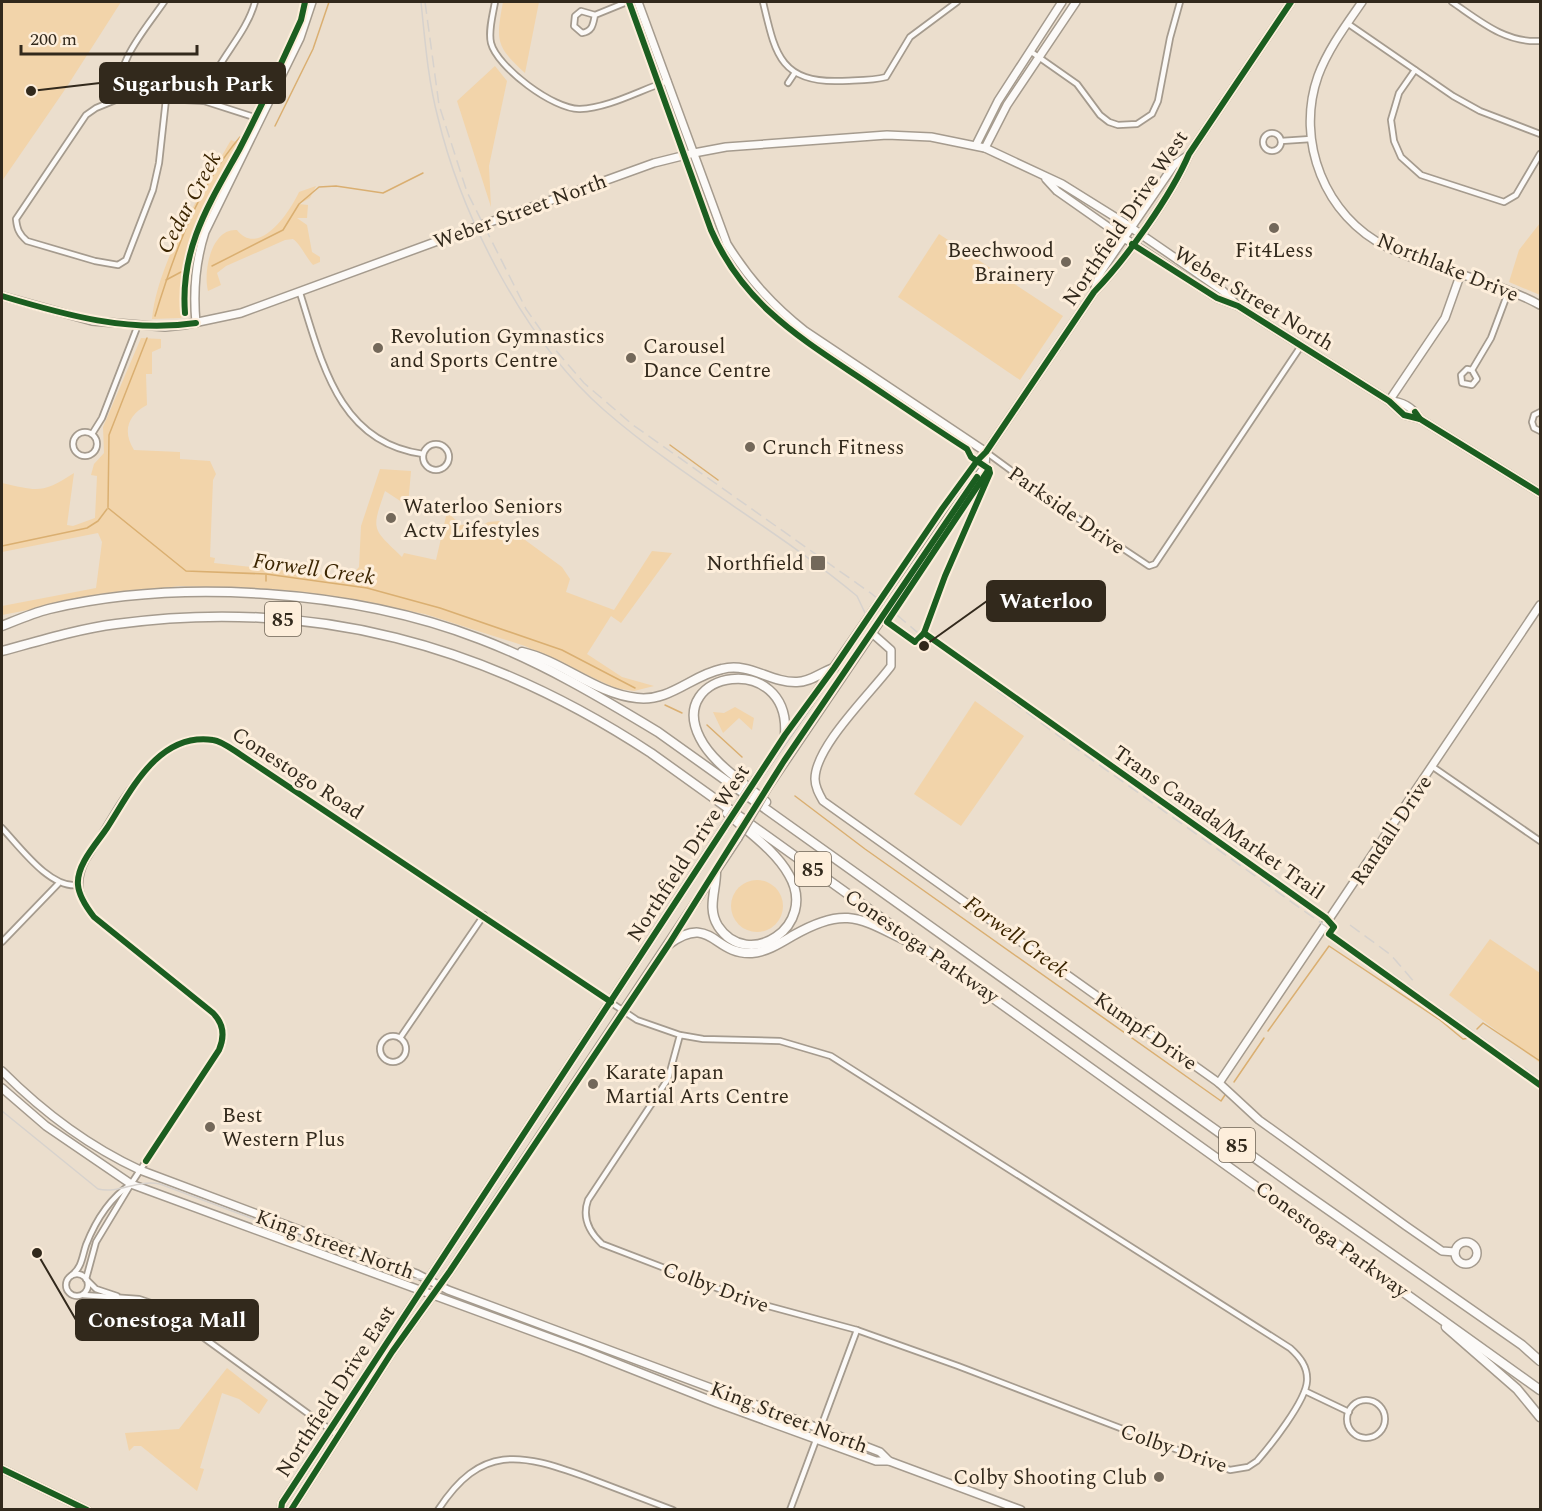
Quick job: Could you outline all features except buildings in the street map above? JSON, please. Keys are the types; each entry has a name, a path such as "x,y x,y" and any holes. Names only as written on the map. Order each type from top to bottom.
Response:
{"highway":[{"name":"Conestoga Parkway","path":"2,626 48,609 165,594 218,592 292,596 353,604 478,638 501,648 592,692 658,732 1540,1361"},
{"path":"2,619 48,609"},
{"name":"Conestoga Parkway","path":"2,651 114,624 175,618 297,620 351,627 423,643 526,682 606,723 691,781 938,955 1054,1042 1540,1390"},
{"path":"501,648 526,653 615,693 635,698 655,697 675,691 710,673 730,667 753,669 795,682 814,678 834,668"},
{"path":"785,735 785,717 778,703 758,682 744,677 718,681 704,692 696,705 696,730 706,749 806,836"},
{"path":"691,781 771,853 788,873 797,900 790,924 777,938 760,944 742,944 730,937 718,926 714,913 711,898 716,872"},
{"path":"669,944 687,932 698,931 736,951 759,952 818,921 837,917 854,918 871,924 938,955"},
{"path":"1417,1300 1517,1389 1540,1417"}],"main road":[{"path":"196,323 194,282 200,247 223,191 300,38 312,2"},
{"name":"Parkside Drive","path":"638,2 728,244 762,294 805,331 986,452"},
{"path":"976,145 998,100 1062,2"},
{"path":"985,148 1007,105 1076,2"},
{"name":"Northfield Drive West","path":"428,1279 785,735 834,668 927,531 977,461 986,452 1094,292 1108,278 1139,234 1182,169 1189,154 1291,2"},
{"name":"Northlake Drive","path":"1362,2 1347,23 1317,79 1311,104 1311,139 1326,187 1355,225 1396,251 1509,290 1540,305"},
{"name":"Weber Street North","path":"2,296 92,321 165,327 196,323 241,313 300,293 654,163 737,146 887,135 931,137 976,145 1062,184 1132,228 1223,291 1238,306"},
{"name":"Northfield Drive West","path":"1094,292 1100,273 1174,165 1189,154"},
{"name":"Weber Street North","path":"1043,176 1057,191 1124,238 1217,298 1238,306 1389,401 1404,415 1420,419 1540,493"},
{"path":"1389,401 1445,318 1461,273"},
{"name":"Northfield Drive West","path":"440,1286 669,944 738,838 768,787 985,466 986,452"},
{"path":"927,531 941,531"},
{"path":"887,588 898,595"},
{"name":"Randall Drive","path":"1219,1083 1540,605"},
{"name":"Kumpf Drive","path":"873,634 891,650 891,666 852,711 824,754 816,770 815,780 823,801 1219,1083 1259,1120 1397,1219 1442,1251 1455,1252"},
{"name":"King Street North","path":"2,1071 55,1119 140,1170 821,1429 879,1452 889,1461"},
{"name":"King Street North","path":"2,1088 46,1126 130,1184 573,1346 876,1461 889,1461 1021,1509"},
{"name":"Northfield Drive East","path":"281,1509 282,1503 428,1279"},
{"name":"Northfield Drive East","path":"291,1509 440,1286"},
{"path":"2,1469 87,1509"}],"street":[{"path":"118,99 118,78 123,64 164,2"},
{"path":"204,101 213,74 243,27 255,2"},
{"path":"495,2 490,39 494,53 504,66 556,104 578,109 596,107 668,81"},
{"path":"595,15 589,31 582,33 574,26 577,13 595,15 627,2"},
{"path":"763,2 776,52 794,74 831,81 886,76 910,37 957,2"},
{"path":"1030,51 1077,84 1100,115 1109,122 1118,125 1137,124 1152,114 1158,101 1170,38 1180,2"},
{"path":"1455,2 1502,34 1521,41 1540,41"},
{"path":"1347,23 1480,111 1540,134"},
{"path":"1415,70 1399,93 1391,120 1397,149 1414,171 1504,202 1516,195 1540,154"},
{"path":"788,83 794,74"},
{"path":"166,99 159,163 154,184 126,260 118,265 109,264 27,241 18,231 16,219 86,115 96,108 118,99 166,99 204,101 260,119"},
{"path":"1271,133 1278,135 1281,141 1279,148 1274,151 1266,150 1263,144 1266,135 1271,133"},
{"path":"1281,141 1311,139"},
{"path":"1472,370 1491,338 1509,290"},
{"path":"300,293 321,357 354,421 386,446 423,454"},
{"path":"92,434 102,418 138,325"},
{"name":"Parkside Drive","path":"986,452 1113,544 1149,566 1155,564 1301,346"},
{"path":"1540,411 1534,415 1532,422 1534,428 1540,431"},
{"path":"82,432 92,434 97,442 94,452 88,456 78,454 73,446 74,439 82,432"},
{"path":"440,444 448,451 449,461 443,468 433,470 425,464 423,454 431,445 440,444"},
{"name":"Conestogo Road","path":"78,885 86,860 152,762 182,743 215,740 241,754 611,1002"},
{"path":"1433,767 1540,842"},
{"path":"2,828 58,884 78,885 84,902 94,917 213,1013 222,1027 223,1035 219,1050 130,1184 92,1251 87,1280 88,1289 83,1295"},
{"path":"2,942 58,884"},
{"path":"400,1038 484,915"},
{"path":"611,1002 638,1020 680,1035 703,1039 780,1041 831,1056 1290,1348 1303,1362 1306,1372 1305,1391 1349,1412"},
{"name":"Colby Drive","path":"680,1035 668,1079 588,1200 585,1213 590,1231 602,1244 753,1302 857,1330 1230,1470 1248,1467 1257,1461 1305,1391"},
{"path":"390,1037 400,1038 405,1046 404,1055 397,1061 388,1061 380,1050 382,1041 390,1037"},
{"path":"130,1184 114,1198 94,1228 81,1264 66,1282 67,1291 73,1296 143,1300 169,1311 339,1436"},
{"path":"72,1275 80,1274 96,1289 120,1297"},
{"path":"790,1509 857,1330"},
{"path":"1360,1401 1373,1401 1384,1413 1384,1426 1371,1437 1362,1437 1349,1426 1349,1412 1360,1401"},
{"path":"438,1509 447,1495 470,1473 498,1460 517,1458 552,1465 673,1509"}],"shaded area":[{"path":"2,2 121,2 66,88 2,181"},
{"path":"503,2 539,2 525,73 508,56 500,42 499,25"},
{"path":"495,66 507,81 489,166 491,207 457,101"},
{"path":"231,140 241,144 189,255 186,315 180,318 152,319 156,297 172,251 195,203"},
{"path":"316,186 310,198 299,204 308,205 307,218 297,218 307,225 312,252 320,257 320,262 313,265 293,239 285,240 226,266 217,273 221,285 208,291 208,263 215,243 221,236 228,231 237,230 246,237 255,239 264,236 289,210 299,192"},
{"path":"1540,223 1540,295 1509,282 1519,250"},
{"path":"939,234 1063,316 1020,380 898,297"},
{"path":"141,338 161,339 161,348 152,352 152,374 146,374 147,405 131,419 128,430 130,443 134,450 180,452 180,459 210,461 216,474 213,480 210,557 215,558 214,563 345,577 347,581 359,567 361,526 380,469 411,471 408,506 385,491 376,522 380,534 402,557 404,553 436,560 447,512 461,525 474,523 479,527 488,522 499,521 562,567 570,579 566,592 614,610 652,551 672,553 621,623 611,616 587,654 622,677 654,686 634,691 615,688 525,646 425,614 284,590 179,586 96,597 2,615 2,606 96,588 102,542 98,533 2,552 2,483 40,489 54,485 74,473 67,525 73,526 95,518 97,476 91,475 94,464 104,453 103,427"},
{"path":"975,701 1024,736 961,826 914,794"},
{"path":"735,707 754,718 752,730 739,718 723,733 713,712 724,713"},
{"path":"752,880 762,880 776,887 783,906 776,925 762,932 752,932 742,928 735,921 731,911 731,901 735,891 742,884"},
{"path":"1490,939 1540,973 1540,1063 1449,995"},
{"path":"227,1368 268,1400 259,1414 239,1399 222,1393 200,1468 204,1469 197,1491 141,1446 134,1446 129,1451 125,1433 179,1429"}],"waterway":[{"name":"Cedar Creek","path":"275,126 313,49 329,2"},
{"name":"Cedar Creek","path":"155,316 188,222 211,178 240,137"},
{"path":"212,266 283,230 299,204 319,187 336,186 383,193 423,173"},
{"path":"166,280 181,272"},
{"name":"Cedar Creek","path":"108,507 109,435 147,338"},
{"path":"670,445 718,480"},
{"name":"Forwell Creek","path":"108,508 186,571 266,574 367,588 440,608 562,650 635,688"},
{"name":"Forwell Creek","path":"2,546 87,528 98,521 107,509"},
{"name":"Forwell Creek","path":"266,575 266,581"},
{"name":"Forwell Creek","path":"665,705 682,713"},
{"name":"Forwell Creek","path":"707,725 742,757"},
{"name":"Forwell Creek","path":"795,796 865,849 1221,1101 1225,1095"},
{"name":"Forwell Creek","path":"1268,1031 1329,946 1440,1020 1463,1039 1469,1038"},
{"name":"Forwell Creek","path":"1477,1029 1483,1023 1540,1061"},
{"name":"Forwell Creek","path":"1234,1082 1264,1038"}],"tram line":[{"path":"2,1111 98,1189 113,1190 144,1183 160,1184 414,1279 436,1276 760,781 865,628 866,615 857,596 795,548 634,435 575,382 549,350 501,276 463,196 435,104 427,60 421,2"}],"railway":[{"path":"425,2 439,105 467,192 526,309 552,346 584,383 633,425 872,594 917,632 1060,737 1540,1079"},
{"path":"1350,925 1391,955 1416,984"}],"cycle path":[{"path":"185,313 187,268 199,227 271,86 301,20 305,2"},
{"path":"629,2 711,230 724,256 739,278 774,316 794,332 967,449 971,457 989,469"},
{"path":"281,1510 282,1503 785,735 834,668 942,509 986,452 1094,292 1147,226 1171,189 1189,154 1291,2"},
{"path":"1132,244 1217,298 1238,306 1389,401 1404,415 1420,419"},
{"path":"2,296 73,316 122,324 146,326 196,323"},
{"path":"1415,412 1420,419 1540,493"},
{"path":"989,469 990,473 945,576 924,633 915,642 887,622 989,469"},
{"path":"291,1510 392,1352 450,1271 669,944 784,761 977,477"},
{"name":"Trans Canada/Market Trail","path":"924,633 1326,918 1334,927 1329,934 1540,1085"},
{"path":"146,1161 219,1050 223,1035 221,1026 213,1013 94,917 80,894 78,877 88,855 148,767 177,745 194,740 213,740 227,746 611,1002"},
{"path":"2,1469 87,1510"}],"place":[{"name":"Sugarbush Park","path":"31,91"},
{"name":"Fit4Less","path":"1274,228"},
{"name":"Beechwood Brainery","path":"1066,262"},
{"name":"Revolution Gymnastics and Sports Centre","path":"378,348"},
{"name":"Carousel Dance Centre","path":"631,358"},
{"name":"Crunch Fitness","path":"750,447"},
{"name":"Waterloo Seniors Actv Lifestyles","path":"391,518"},
{"name":"Northfield","path":"818,563"},
{"name":"Waterloo","path":"924,646"},
{"name":"Karate Japan Martial Arts Centre","path":"593,1084"},
{"name":"Best Western Plus","path":"210,1127"},
{"name":"Conestoga Mall","path":"37,1253"},
{"name":"Colby Shooting Club","path":"1159,1477"}]}
